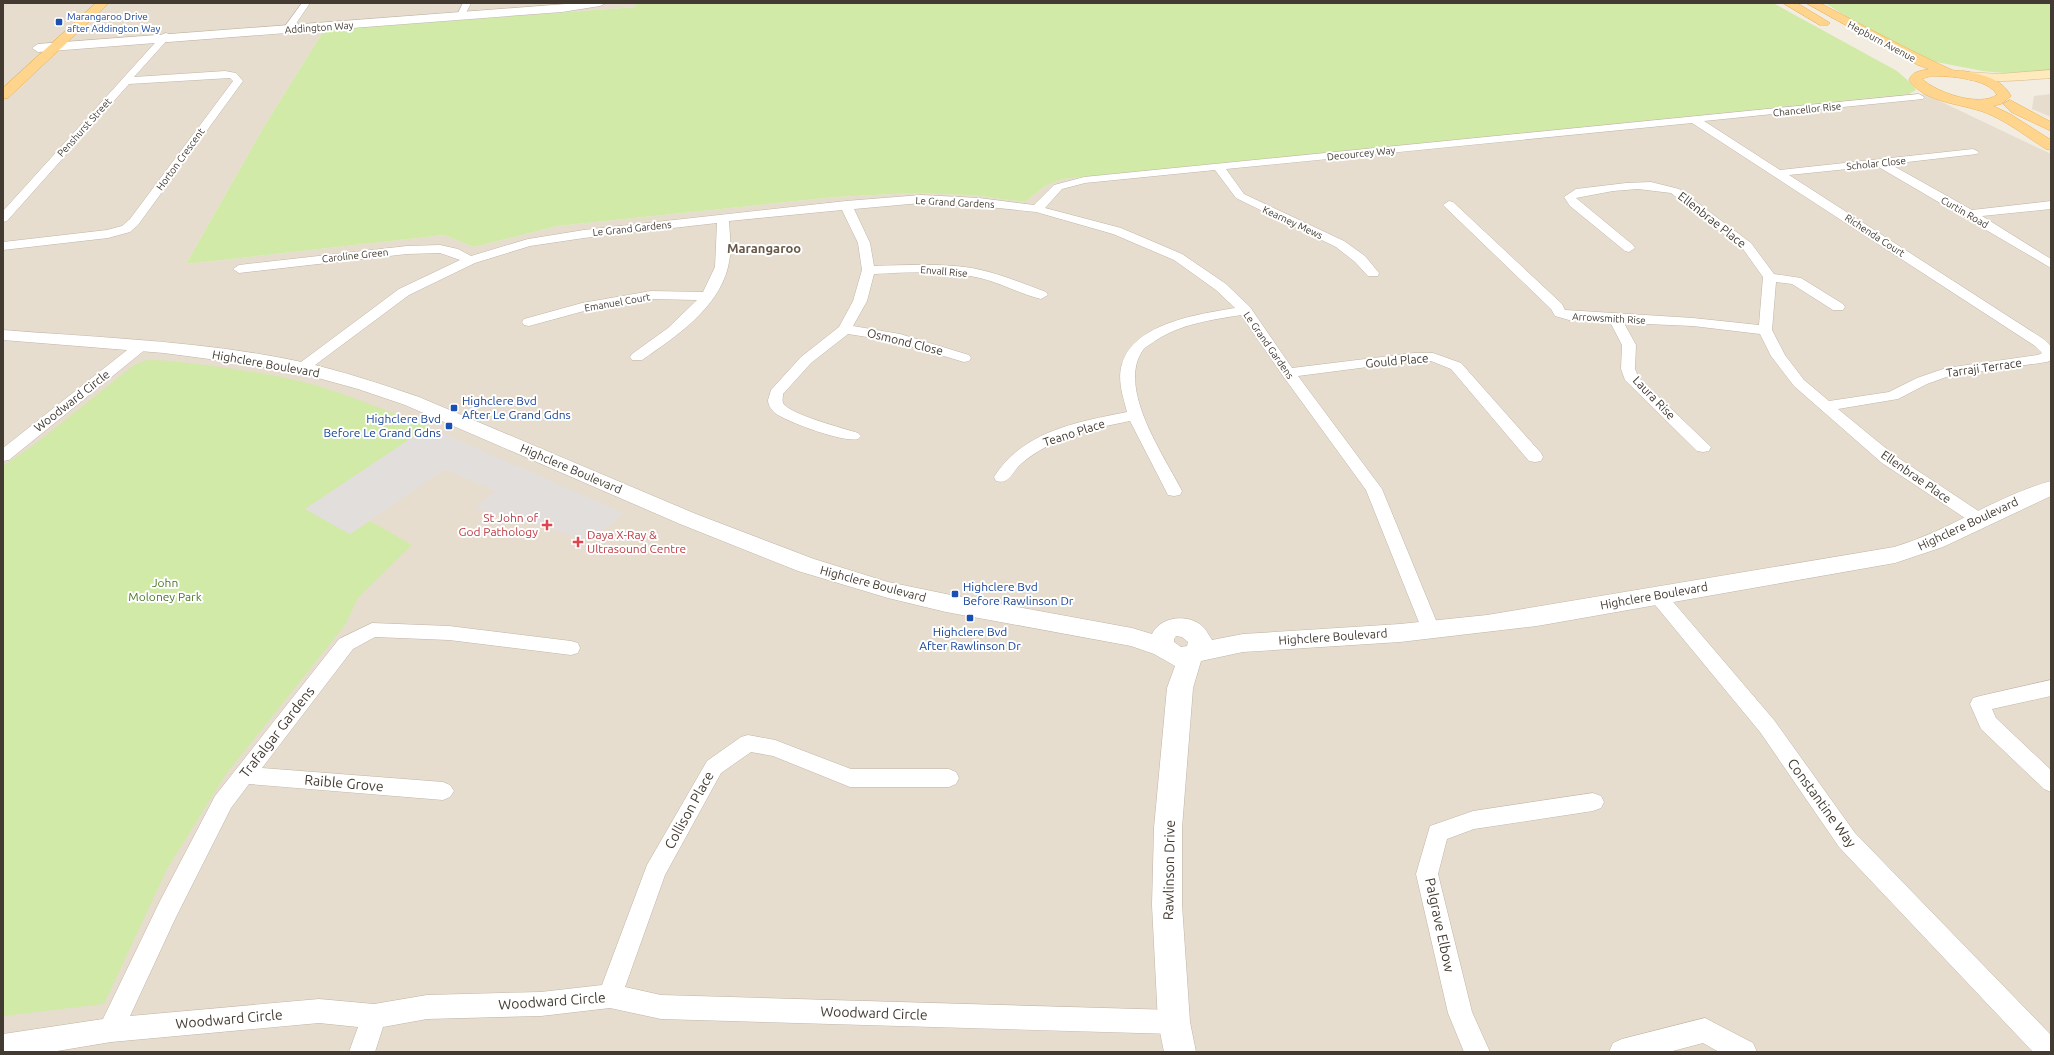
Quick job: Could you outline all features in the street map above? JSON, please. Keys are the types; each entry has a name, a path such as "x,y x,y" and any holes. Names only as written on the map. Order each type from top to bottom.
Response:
{"main road":[{"path":"3,79 87,3"},
{"path":"3,95 103,3"},
{"name":"Hepburn Avenue","path":"1789,3 1836,30"},
{"name":"Hepburn Avenue","path":"1812,3 1922,62 1954,73"},
{"name":"Hepburn Avenue","path":"1904,68 1917,76"},
{"path":"2051,127 2016,109 1996,86 1954,73 1931,72 1917,76 1915,80 1920,86 1933,93 1997,112 2051,146"},
{"path":"1967,76 1999,78 2051,74"},
{"path":"1964,101 1990,102 2004,96 2010,88 2051,82"}],"street":[{"path":"288,28 306,3"},
{"path":"461,16 467,3"},
{"name":"Addington Way","path":"461,16 569,7 593,3"},
{"name":"Addington Way","path":"39,46 570,9 600,3"},
{"name":"Penshurst Street","path":"3,218 165,37"},
{"name":"Horton Crescent","path":"3,246 108,234 126,229 134,222 238,81 233,75 225,74 125,81"},
{"name":"Chancellor Rise","path":"1695,120 1919,97"},
{"name":"Decourcey Way","path":"1037,209 1058,187 1084,180 1695,120"},
{"name":"Richenda Court","path":"1695,120 1780,173 2040,343 2051,354"},
{"name":"Scholar Close","path":"1780,173 1973,152"},
{"name":"Curtin Road","path":"1878,162 1970,214 2051,264"},
{"name":"Kearney Mews","path":"1218,167 1240,196 1340,244 1360,259 1373,273"},
{"name":"Ellenbrae Place","path":"1629,248 1574,203 1570,197 1576,193 1648,184 1675,191 1747,246 1770,277"},
{"name":"Le Grand Gardens","path":"302,368 380,307 404,292 470,260 528,243 584,234 722,218 921,199 979,202 1037,209 1117,231 1178,257 1221,287 1245,310 1288,373 1374,489 1431,630"},
{"name":"Arrowsmith Rise","path":"1449,205 1557,306 1560,313 1569,316 1693,322 1765,330"},
{"path":"1970,214 2051,205"},
{"path":"846,206 864,243 868,270 860,301 845,329 806,360 776,393 774,399 778,409 786,413 834,432 853,436"},
{"path":"637,357 676,328 707,296 720,272 723,247 722,218"},
{"name":"Caroline Green","path":"239,269 407,250 440,249 454,252 470,260"},
{"name":"Envall Rise","path":"868,270 911,268 965,271 1010,283 1041,295"},
{"path":"1765,330 1770,277 1796,281 1838,307"},
{"name":"Emanuel Court","path":"529,322 582,307 651,295 707,296"},
{"path":"1174,491 1135,415 1128,387 1128,364 1137,347 1164,329 1204,317 1245,310"},
{"name":"Laura Rise","path":"1615,319 1629,345 1628,368 1632,380 1702,446"},
{"name":"Osmond Close","path":"845,329 895,338 964,358"},
{"name":"Ellenbrae Place","path":"1765,330 1778,356 1799,382 1826,406 1888,459 1980,520"},
{"name":"Highclere Boulevard","path":"3,335 141,346 247,358 302,368 365,385 412,401 766,551 842,577 946,603 1181,647 1431,630 1494,623 1894,555 1929,545 2028,496 2051,488"},
{"name":"Woodward Circle","path":"3,468 8,462 3,457 141,346"},
{"name":"Tarraji Terrace","path":"1826,406 1894,396 1922,381 1946,372 2042,359 2051,354"},
{"name":"Gould Place","path":"1288,373 1414,357 1433,357 1456,366 1535,457"},
{"name":"Teano Place","path":"1002,477 1008,467 1021,454 1048,439 1082,427 1135,415"},
{"name":"Constantine Way","path":"1657,595 1767,726 1847,840 2050,1052"},
{"name":"Trafalgar Gardens","path":"111,1030 168,909 223,802 346,644 372,630 449,633 572,648"},
{"name":"Rawlinson Drive","path":"1180,1052 1174,1022 1167,905 1168,828 1180,688 1181,647"},
{"path":"2051,688 1980,704 1988,723 2051,783"},
{"name":"Collison Place","path":"610,996 655,872 714,766 748,743 775,748 850,778 949,778"},
{"name":"Raible Grove","path":"244,775 443,791"},
{"name":"Palgrave Elbow","path":"1477,1052 1460,1013 1427,874 1438,833 1472,820 1593,802"},
{"name":"Woodward Circle","path":"3,1047 111,1030 319,1011 374,1016 427,1007 541,1004 610,996 661,1007 1174,1022"},
{"path":"362,1052 374,1016"},
{"path":"1622,1052 1705,1030 1744,1052"}],"shaded area":[{"path":"3,3 636,3 636,7 324,30 265,125 186,264 444,235 474,247 557,226 835,197 912,193 971,195 1025,202 1045,186 1062,179 1909,94 1925,94 2051,154 2051,1052 3,1052"},
{"path":"2051,94 2051,117 2032,109 2034,96"},
{"path":"428,427 623,513 591,542 542,526 474,508 496,491 445,469 350,534 305,509"}],"green space":[{"path":"636,3 1773,3 1897,71 1913,85 1916,90 1909,94 1062,179 1045,186 1025,202 971,195 912,193 835,197 557,226 474,247 444,235 186,264 265,125 324,30 636,7"},
{"path":"1825,3 2051,3 2051,71 2025,75 1983,71 1926,60 1866,29"},
{"name":"John Moloney Park","path":"147,360 220,367 293,380 322,387 428,427 305,509 350,534 370,521 412,545 358,598 345,625 226,774 167,869 104,1004 3,1016 3,466 35,444 134,365"}],"place":[{"name":"Marangaroo Drive after Addington Way","path":"59,22"},
{"name":"Highclere Bvd After Le Grand Gdns","path":"454,408"},
{"name":"Highclere Bvd Before Le Grand Gdns","path":"449,426"},
{"name":"St John of God Pathology","path":"547,525"},
{"name":"Daya X-Ray & Ultrasound Centre","path":"578,542"},
{"name":"Highclere Bvd Before Rawlinson Dr","path":"955,594"},
{"name":"Highclere Bvd After Rawlinson Dr","path":"970,618"}],"district":[{"name":"Marangaroo","path":"764,248"}]}
